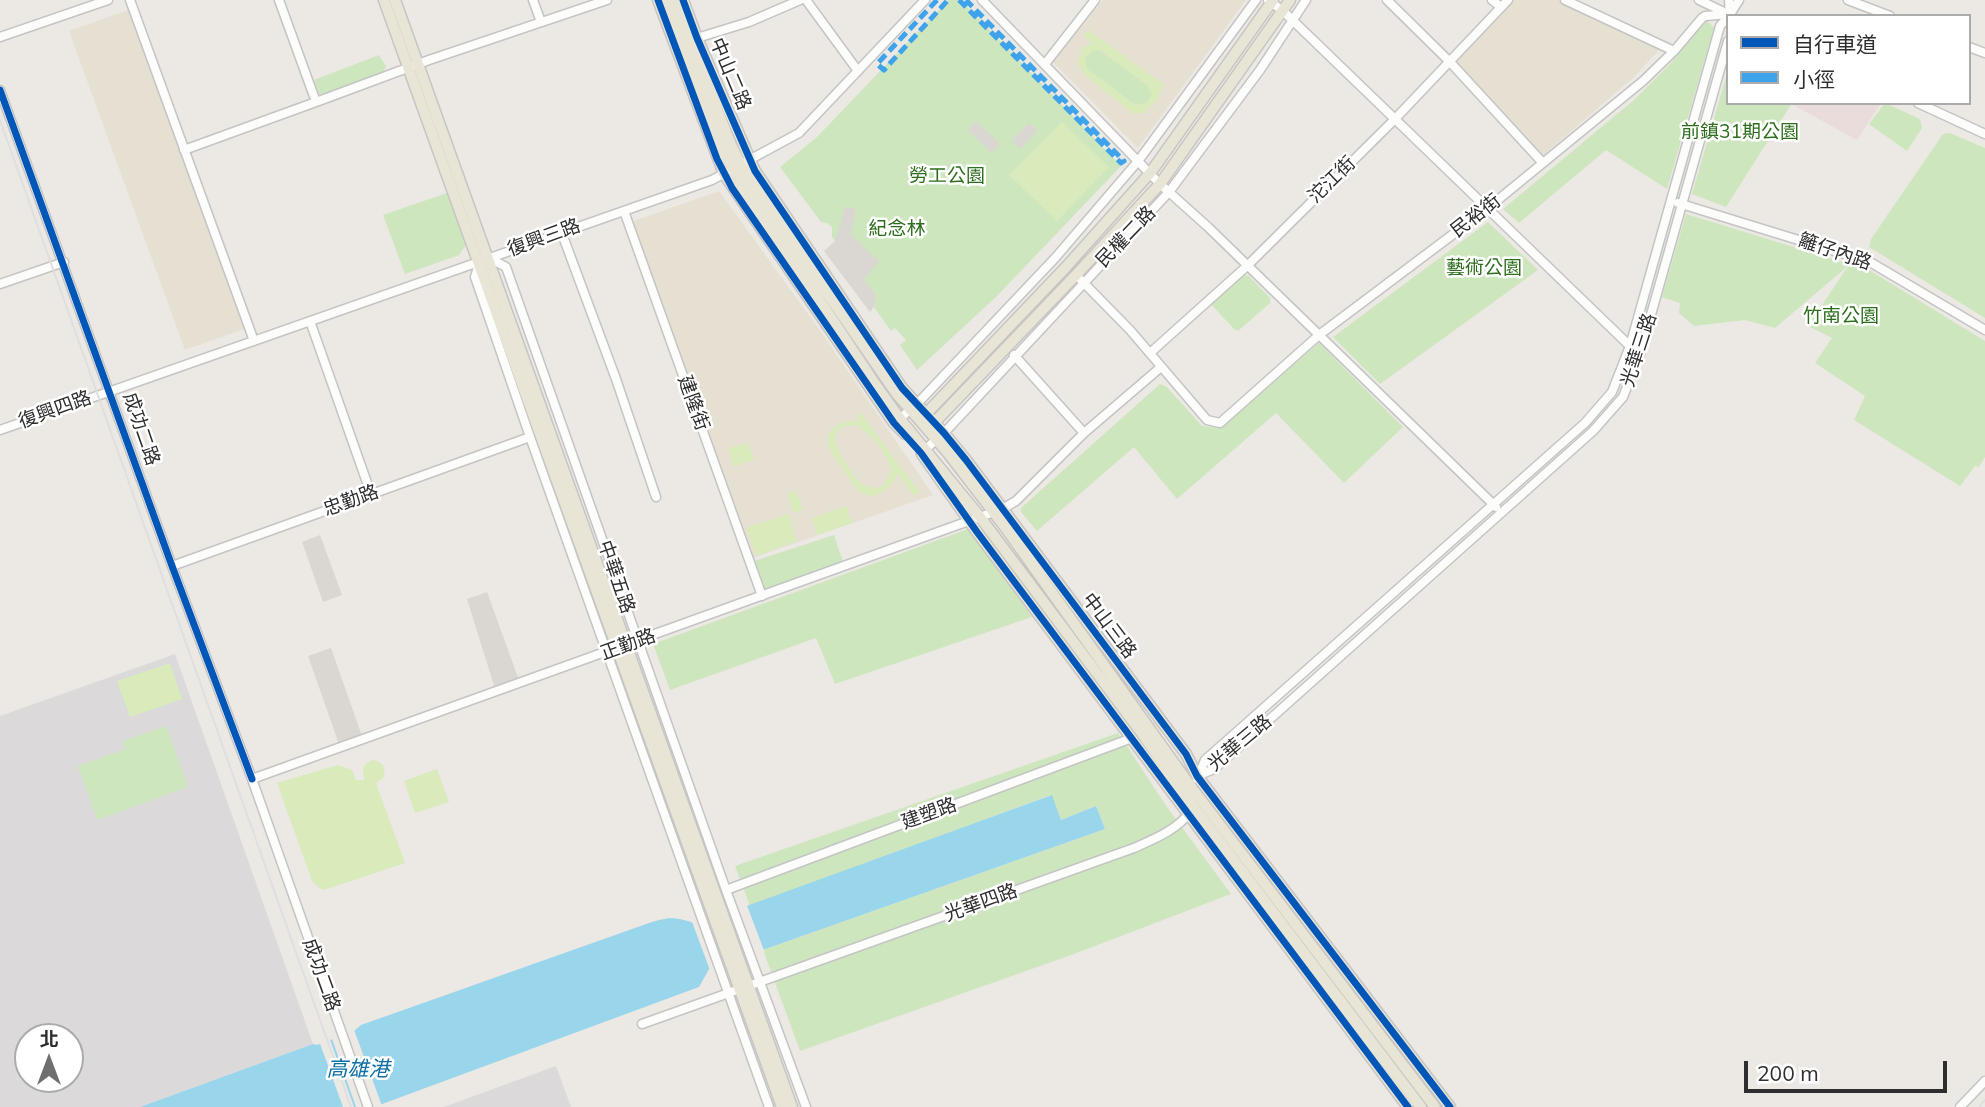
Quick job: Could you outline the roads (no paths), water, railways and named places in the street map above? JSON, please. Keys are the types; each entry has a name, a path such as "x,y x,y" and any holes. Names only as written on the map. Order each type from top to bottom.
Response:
{"main road":[{"name":"中華五路","path":"384,0 413,66 580,521 622,647 744,987"},
{"name":"中華五路","path":"395,0 413,66"},
{"name":"中山二路","path":"658,0 736,167"},
{"name":"中山二路","path":"666,0 736,167"},
{"name":"中山二路","path":"674,0 736,167"},
{"name":"中山二路","path":"683,0 736,167"},
{"name":"民權二路","path":"906,431 927,422 1079,279 1160,184 1290,0"},
{"name":"民權二路","path":"914,440 927,422 1151,173 1270,1"},
{"name":"中山三路","path":"736,167 885,363 913,408 927,422 944,433 1194,791 1435,1107"},
{"name":"中山三路","path":"736,167 897,421 924,451 1132,738 1421,1107"},
{"name":"中山三路","path":"927,422 936,440 998,510 1186,754 1197,776 1450,1107"},
{"name":"中山三路","path":"975,520 1141,732 1190,810 1408,1107"},
{"path":"744,987 782,1107"},
{"path":"744,987 792,1107"}],"street":[{"path":"0,37 108,0"},
{"path":"130,0 254,341"},
{"path":"279,0 316,102"},
{"path":"533,0 541,22"},
{"path":"184,150 413,66 607,0"},
{"path":"697,38 749,22 800,0"},
{"path":"806,0 858,71"},
{"name":"復興三路","path":"111,391 561,231 682,192 736,167 799,133 925,0"},
{"path":"982,0 1160,184 1208,227 1500,511"},
{"path":"1045,64 1095,0"},
{"name":"民權二路","path":"897,421 913,408 1056,257 1139,160 1256,0"},
{"name":"民權二路","path":"924,451 1015,356 1079,279 1169,192 1207,144 1306,0"},
{"path":"1387,0 1450,62 1542,162"},
{"path":"1492,0 1504,4"},
{"path":"1564,0 1674,51"},
{"path":"1699,0 1726,14"},
{"path":"1848,0 1885,14"},
{"path":"1270,1 1640,354"},
{"name":"沱江街","path":"1150,353 1247,266 1394,120 1504,4"},
{"name":"民裕街","path":"1161,367 1207,420 1220,423 1319,335 1488,208 1643,81 1705,16 1726,16"},
{"name":"光華三路","path":"1197,776 1214,769 1592,431 1623,397 1640,354 1720,26 1726,20"},
{"name":"光華三路","path":"1197,776 1205,760 1585,424 1612,392 1630,346 1726,47"},
{"name":"成功二路","path":"0,90 253,779 368,1107"},
{"path":"1921,105 1985,134"},
{"name":"籬仔內路","path":"1677,203 1870,262 1985,330"},
{"name":"建隆街","path":"624,211 762,596"},
{"path":"561,231 616,379 656,498"},
{"name":"中華五路","path":"729,993 475,277 484,260 506,267 761,982"},
{"path":"0,284 64,262"},
{"path":"1079,279 1161,367"},
{"path":"310,321 372,494"},
{"path":"1007,346 1084,433"},
{"name":"正勤路","path":"253,779 998,510 1016,501 1084,433 1161,367"},
{"name":"復興四路","path":"0,430 111,391"},
{"name":"忠勤路","path":"173,566 530,437"},
{"name":"建塑路","path":"726,890 1132,738"},
{"path":"1190,810 1197,776"},
{"name":"光華四路","path":"642,1024 1134,848 1158,837 1190,810"},
{"path":"761,982 806,1107"},
{"path":"729,993 769,1107"},
{"path":"1960,1107 1985,1081"}],"water":[{"name":"高雄港","path":"1052,795 1061,820 1096,806 1105,829 709,969 699,987 374,1107 140,1107 649,923 673,918 697,924"}],"tram line":[{"path":"0,120 351,1107"},
{"path":"1979,1107 1985,1100"}],"park label":[{"name":"前鎮31期公園","path":"1740,132"},
{"name":"勞工公園","path":"947,176"},
{"name":"紀念林","path":"897,229"},
{"name":"藝術公園","path":"1484,268"},
{"name":"竹南公園","path":"1841,316"}]}
